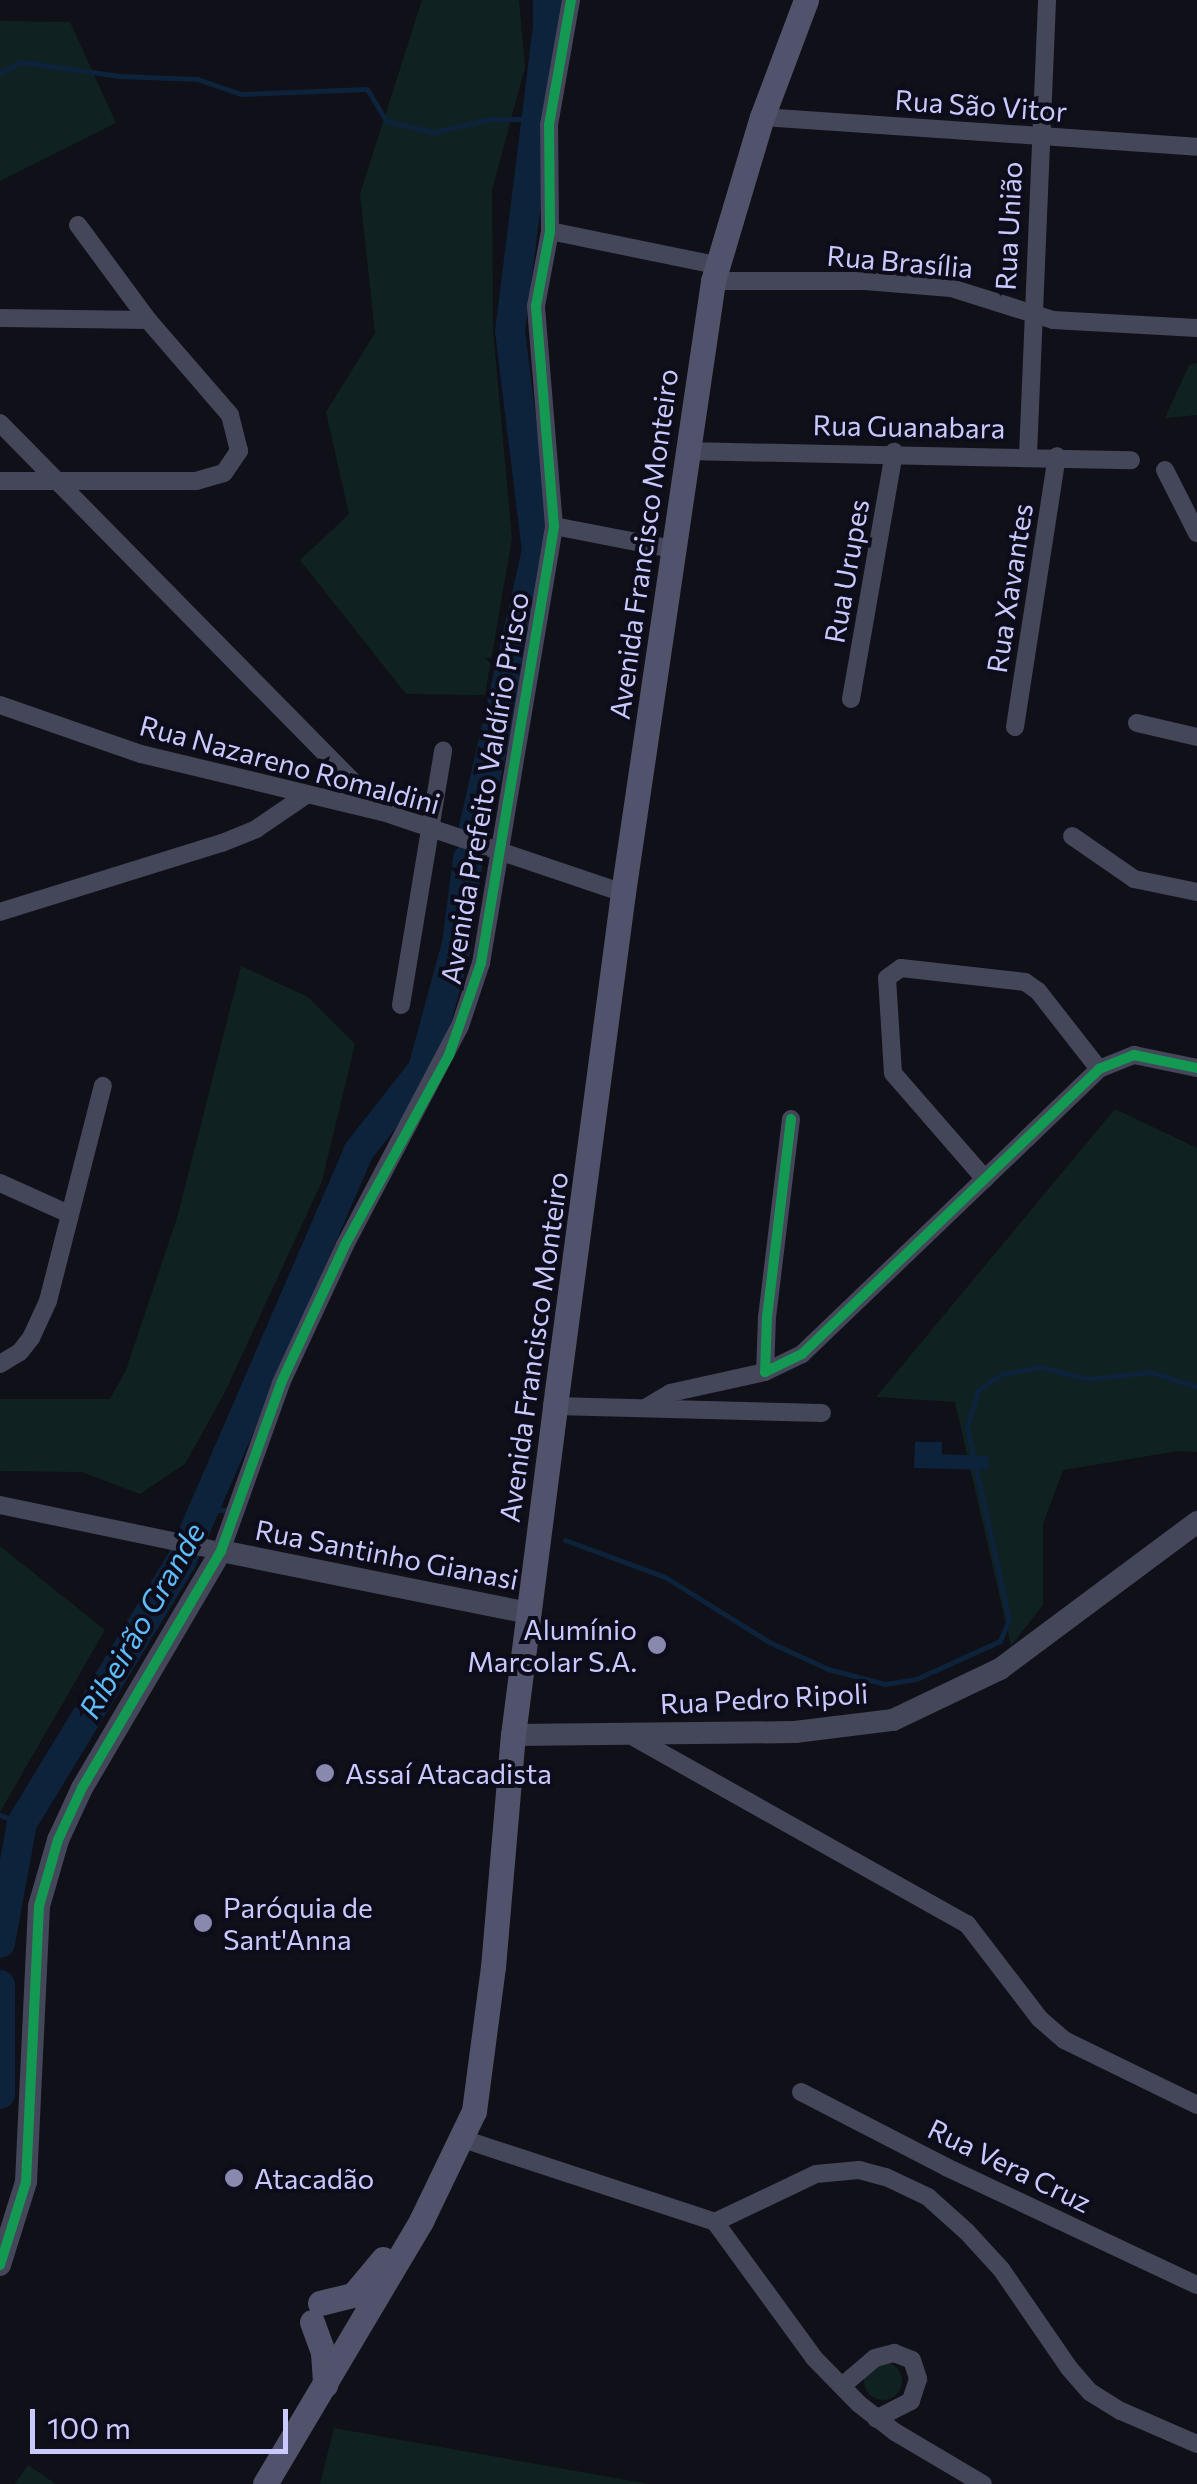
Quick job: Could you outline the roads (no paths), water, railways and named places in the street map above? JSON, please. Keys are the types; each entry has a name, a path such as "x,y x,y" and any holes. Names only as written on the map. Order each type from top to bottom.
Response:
{"main road":[{"name":"Avenida Francisco Monteiro","path":"770,118 806,0"},
{"name":"Avenida Francisco Monteiro","path":"265,2484 421,2221 474,2111 493,1967 512,1734 554,1406 622,893 714,273 770,118 824,0"},
{"path":"325,2385 316,2312 353,2295 373,2275 404,2229 421,2221"}],"street":[{"name":"Avenida Prefeito Valdírio Prisco","path":"0,2264 26,2182 39,1906 58,1840 82,1788 243,1500 281,1383 345,1246 449,1055 482,963 554,526 536,306 550,231 549,125 571,0"},
{"name":"Rua União","path":"1028,456 1047,0"},
{"name":"Rua São Vitor","path":"770,118 1197,147"},
{"path":"0,481 196,481 224,474 237,458 240,443 230,414 148,320 78,225"},
{"name":"Rua Brasília","path":"550,231 714,273 951,288 1031,315 1197,328"},
{"path":"0,318 148,320"},
{"path":"0,423 52,481 383,812"},
{"name":"Rua Guanabara","path":"686,451 894,452 1130,460"},
{"name":"Rua Urupes","path":"852,699 894,452"},
{"name":"Rua Xavantes","path":"1015,727 1057,456"},
{"path":"1165,470 1197,532"},
{"path":"554,526 672,549"},
{"name":"Rua Nazareno Romaldini","path":"0,705 141,754 383,812 622,893"},
{"path":"1138,723 1197,737"},
{"name":"Avenida Prefeito Valdírio Prisco","path":"401,1005 443,750"},
{"path":"0,912 256,830 306,795"},
{"path":"1072,836 1134,879 1197,892"},
{"path":"985,1178 893,1073 887,978 902,968 1024,982 1038,992 1099,1069"},
{"path":"644,1409 670,1393 765,1372 802,1354 1099,1069 1134,1056 1197,1068"},
{"path":"0,1364 20,1352 40,1319 66,1244 69,1214 90,1146 102,1086"},
{"path":"765,1372 767,1316 791,1119"},
{"path":"0,1183 69,1214"},
{"path":"554,1406 822,1412"},
{"name":"Rua Santinho Gianasi","path":"0,1505 528,1613"},
{"name":"Rua Pedro Ripoli","path":"512,1734 864,1727 918,1712 1000,1670 1197,1522"},
{"path":"627,1734 967,1924 1040,2019 1064,2040 1197,2105"},
{"name":"Rua Vera Cruz","path":"801,2092 946,2167 1197,2285"},
{"path":"462,2139 715,2222 814,2358 842,2386 876,2419 982,2484"},
{"path":"928,2196 946,2167"},
{"path":"715,2222 816,2174 838,2169 886,2177 928,2196 1001,2270 1068,2368 1090,2392 1121,2411 1197,2444"},
{"path":"842,2386 875,2358 894,2353 912,2360 918,2380 911,2401 876,2419"}],"water":[{"path":"915,1442 942,1442 942,1454 988,1456 988,1470 914,1468"}],"waterway":[{"name":"Ribeirão Grande","path":"473,832 537,551 510,332 548,29 548,0"},
{"path":"0,73 21,62 120,76 197,79 241,94 367,89 386,121 434,132 490,119 536,119"},
{"name":"Ribeirão Grande","path":"0,1943 22,1823 181,1562 358,1152 423,1069 457,944 468,859"},
{"path":"565,1540 665,1577 769,1642 828,1669 885,1684 916,1679 1000,1641 1009,1620 967,1427 978,1390 1002,1374 1041,1367 1088,1379 1151,1372 1197,1387"},
{"path":"205,1510 228,1510"},
{"path":"0,1815 22,1823"},
{"name":"Ribeirão Grande","path":"0,1985 0,2094"}],"place":[{"name":"Alumínio Marcolar S.A.","path":"657,1645"},
{"name":"Assaí Atacadista","path":"325,1773"},
{"name":"Paróquia de Sant'Anna","path":"203,1923"},
{"name":"Atacadão","path":"234,2178"}]}
